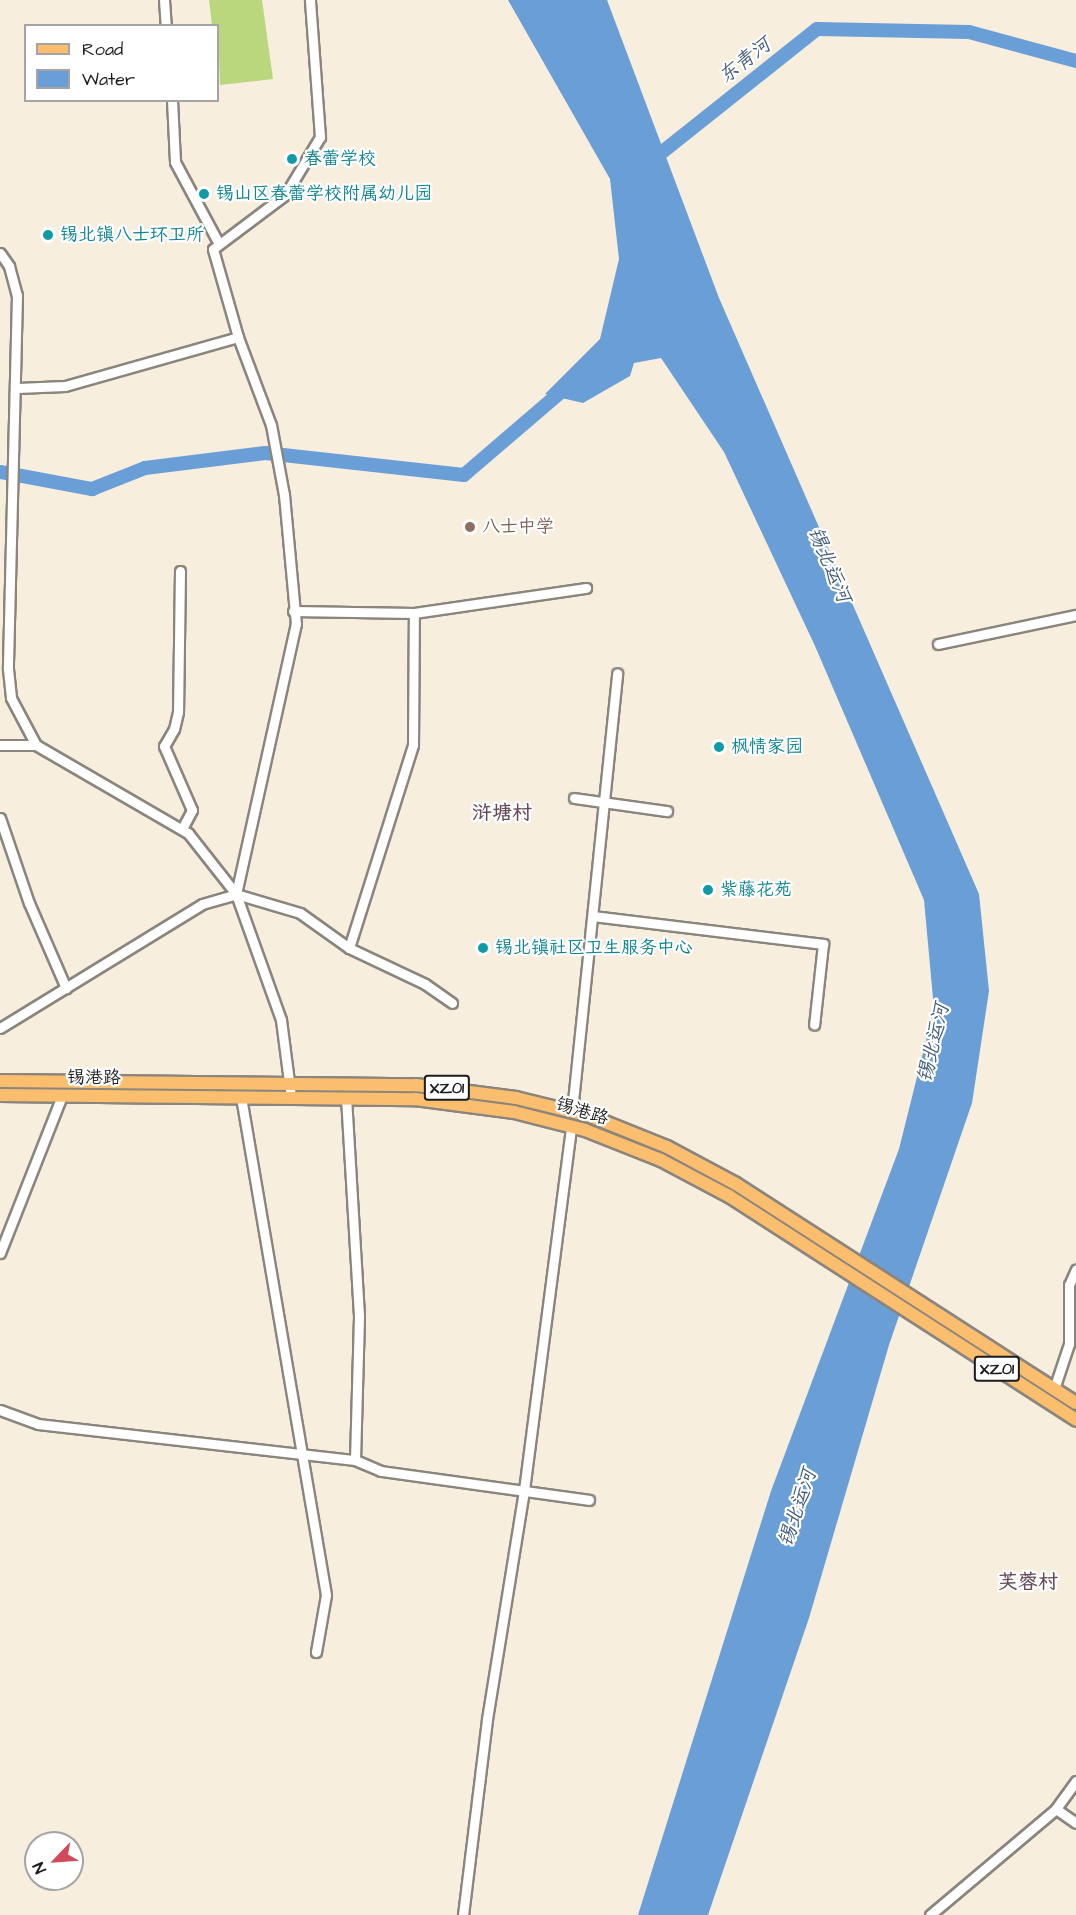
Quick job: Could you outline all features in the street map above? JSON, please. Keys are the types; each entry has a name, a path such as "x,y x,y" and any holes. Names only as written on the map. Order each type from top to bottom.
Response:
{"main road":[{"name":"锡港路","path":"0,1081 290,1091 479,1106 571,1126 627,1146 694,1178 850,1273 1076,1420"},
{"name":"锡港路","path":"0,1095 241,1097 378,1083 449,1088 572,1111 632,1132 701,1165 855,1258 1076,1403"}],"street":[{"path":"164,0 166,24"},
{"path":"236,894 296,624 284,495 272,426 238,337 213,249 285,195 320,137 310,0"},
{"path":"172,102 175,162 219,244"},
{"path":"0,254 9,266 17,295 17,388 8,669 11,698 36,745"},
{"path":"17,388 65,386 238,337"},
{"path":"180,571 178,712 174,729 164,746 192,810 182,829"},
{"path":"293,611 414,613 586,588"},
{"path":"349,948 413,745 414,613"},
{"path":"938,644 1076,615"},
{"path":"572,1111 617,673"},
{"path":"0,745 36,745 182,829 236,894 281,1020 290,1091"},
{"path":"574,798 667,811"},
{"path":"0,818 29,903 66,988"},
{"path":"0,1028 202,904 236,894 300,913 349,948 426,984 452,1003"},
{"path":"592,916 823,944 814,1025"},
{"path":"0,1253 62,1096"},
{"path":"241,1097 326,1595 316,1653"},
{"path":"346,1097 359,1317 355,1460"},
{"path":"463,1915 491,1684 524,1490 571,1126"},
{"path":"1054,1389 1069,1344 1069,1285 1076,1269"},
{"path":"0,1410 38,1424 355,1460 381,1471 589,1500"},
{"path":"930,1915 1056,1809 1076,1781"},
{"path":"1056,1809 1076,1823"}],"green space":[{"path":"209,0 262,0 273,79 220,85 219,24 212,24"}],"water":[{"name":"锡北运河","path":"508,0 607,0 719,298 979,894 989,991 972,1103 889,1345 809,1618 708,1915 638,1915 771,1491 899,1149 934,1009 924,900 815,646 724,452 661,358 634,363 630,376 583,403 545,394 600,339 619,259 610,179"}],"waterway":[{"name":"东青河","path":"651,161 817,29 969,32 1076,61"},
{"path":"0,472 92,489 145,468 265,453 464,475 570,384"}],"place":[{"name":"春蕾学校","path":"292,159"},
{"name":"锡山区春蕾学校附属幼儿园","path":"204,194"},
{"name":"锡北镇八士环卫所","path":"48,235"},
{"name":"八士中学","path":"470,527"},
{"name":"枫情家园","path":"719,747"},
{"name":"紫藤花苑","path":"708,890"},
{"name":"锡北镇社区卫生服务中心","path":"483,948"}],"district":[{"name":"浒塘村","path":"502,813"},
{"name":"芙蓉村","path":"1028,1582"}]}
